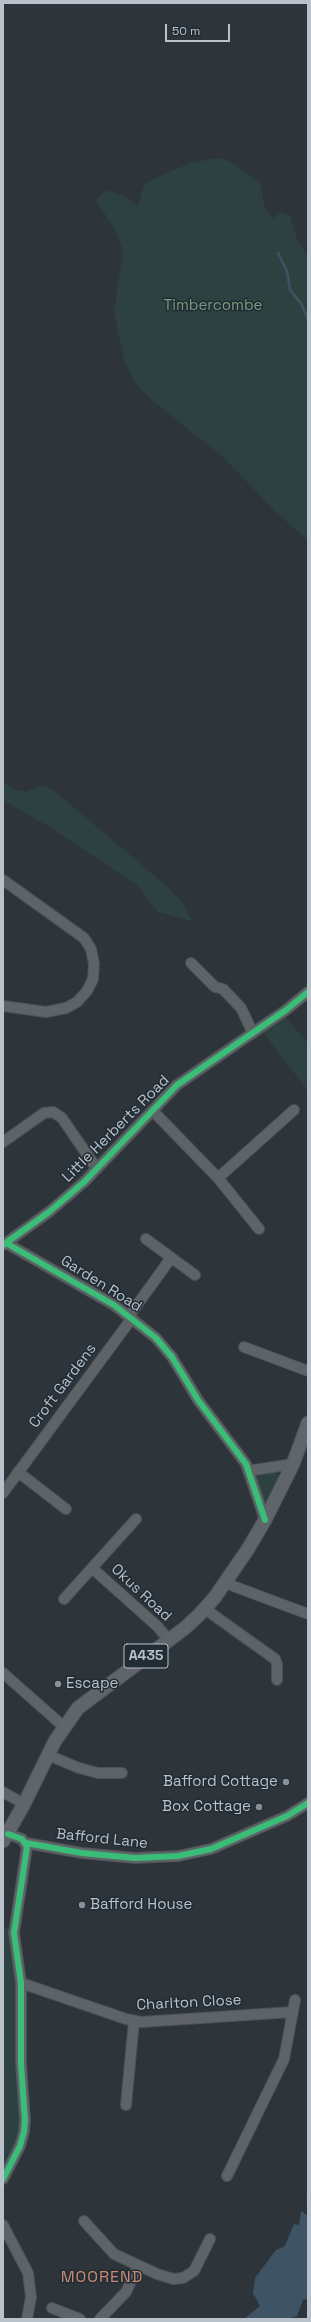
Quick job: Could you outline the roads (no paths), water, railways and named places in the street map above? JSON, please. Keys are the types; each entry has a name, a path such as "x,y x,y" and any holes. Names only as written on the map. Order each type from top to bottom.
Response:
{"main road":[{"name":"A435","path":"6,1838 63,1726 78,1708 93,1695 169,1640 205,1609 225,1583 265,1520 293,1464 308,1423"}],"street":[{"path":"3,880 84,938 91,949 94,964 93,979 87,991 77,1002 66,1008 46,1012 3,1006"},
{"path":"191,962 215,986 223,989 241,1008 253,1033"},
{"name":"Little Herberts Road","path":"5,1244 49,1212 97,1169 177,1085 286,1010 308,992"},
{"path":"218,1178 294,1110"},
{"path":"153,1111 218,1178 259,1229"},
{"path":"3,1142 44,1113 52,1112 62,1118 97,1169"},
{"path":"146,1239 195,1275"},
{"name":"Garden Road","path":"5,1244 130,1317 165,1347 198,1400 242,1459 248,1471 265,1520"},
{"name":"Garden Road","path":"130,1317 171,1258"},
{"name":"Croft Gardens","path":"18,1472 130,1317"},
{"path":"244,1347 308,1371"},
{"path":"248,1471 293,1464"},
{"path":"3,1488 18,1472"},
{"path":"3,1493 18,1472"},
{"path":"18,1472 66,1509"},
{"name":"Okus Road","path":"64,1599 136,1519"},
{"name":"Okus Road","path":"92,1568 157,1626 169,1640"},
{"path":"225,1583 308,1614"},
{"path":"205,1609 275,1659 277,1664 277,1680"},
{"path":"3,1673 63,1726"},
{"path":"48,1755 98,1774 122,1773"},
{"path":"3,1792 24,1804"},
{"name":"Bafford Lane","path":"6,1838 26,1843 82,1852 135,1858 178,1856 210,1849 288,1816 308,1803"},
{"path":"3,2179 20,2146 24,2132 21,1983 14,1933 27,1854 26,1843"},
{"name":"Charlton Close","path":"21,1983 134,2021 149,2022 293,2012"},
{"path":"227,2176 284,2058 295,2000"},
{"path":"126,2106 134,2021"},
{"path":"84,2221 114,2254 163,2277 173,2279 183,2278 194,2271 210,2238"},
{"path":"3,2224 28,2273 31,2297 27,2319"},
{"path":"100,2319 126,2292 138,2266"},
{"path":"52,2308 80,2319"}],"water":[{"path":"301,2211 308,2216 308,2299 303,2300 297,2316 288,2319 244,2319 260,2306 253,2293 255,2278 276,2250 285,2246 294,2224 299,2225"}],"waterway":[{"path":"278,253 287,271 290,290 302,305 308,320"},
{"path":"308,2196 308,2201"}],"place":[{"name":"Escape","path":"58,1684"},
{"name":"Bafford Cottage","path":"286,1782"},
{"name":"Box Cottage","path":"259,1807"},
{"name":"Bafford House","path":"82,1905"}],"district":[{"name":"MOOREND","path":"102,2278"}],"park label":[{"name":"Timbercombe","path":"213,306"}]}
